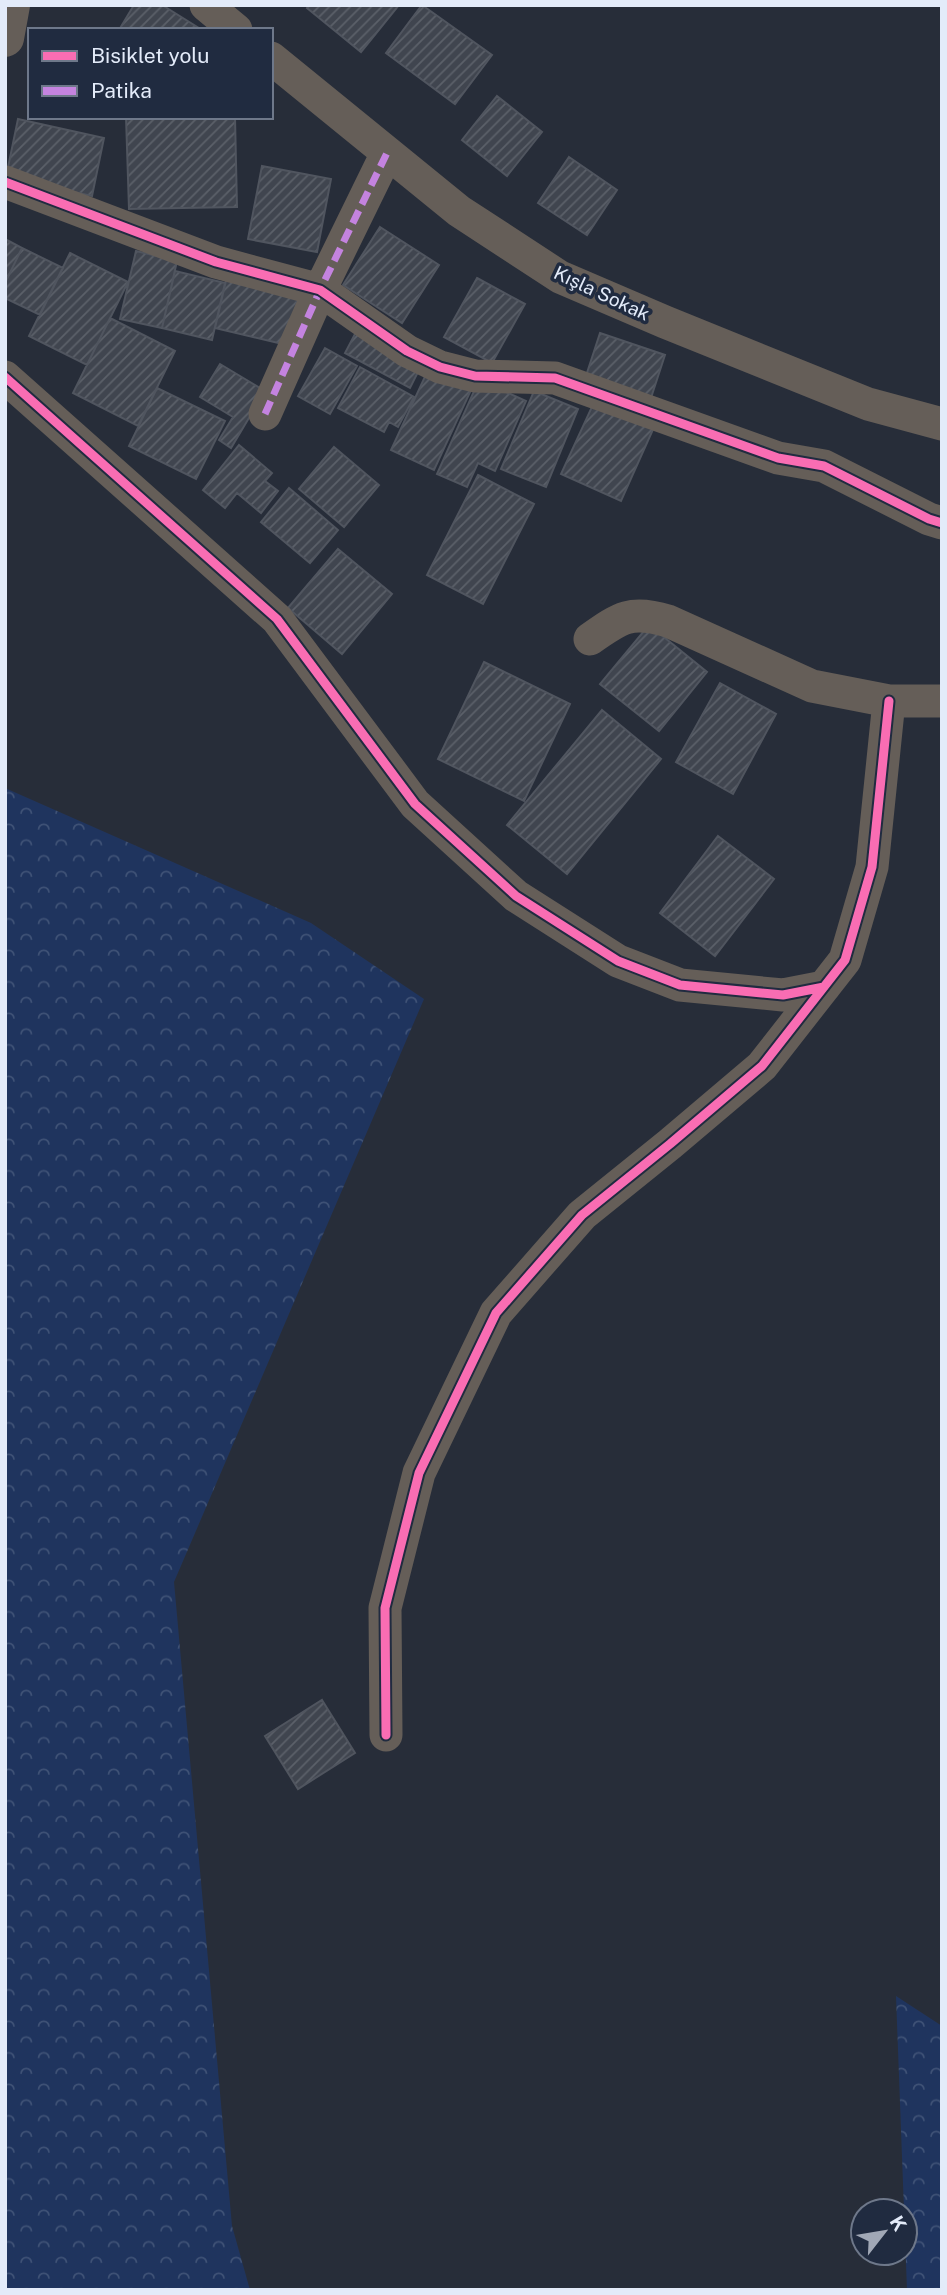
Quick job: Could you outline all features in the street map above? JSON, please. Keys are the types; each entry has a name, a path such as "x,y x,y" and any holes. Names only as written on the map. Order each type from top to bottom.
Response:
{"street":[{"path":"5,38 11,5"},
{"path":"206,5 234,28"},
{"name":"Kışla Sokak","path":"273,60 459,211 560,277 868,404 942,424"},
{"path":"265,414 320,290 387,153"},
{"path":"5,182 216,262 320,290 407,351 440,367 475,376 555,378 778,458 824,466 942,523"},
{"path":"5,377 278,620 415,804 516,895 618,961 680,985 783,995 824,987"},
{"path":"590,639 630,615 648,615 668,621 812,686 889,701 942,701"},
{"path":"386,1735 385,1608 419,1473 496,1313 582,1215 762,1066 845,960 872,867 889,701"}],"green space":[{"path":"5,788 311,923 424,999 174,1582 232,2226 250,2290 5,2290"},
{"path":"896,1996 942,2026 942,2290 907,2290 906,2267 919,2267 919,2197 904,2197"}],"building":[{"path":"134,5 162,5 199,28 120,28"},
{"path":"309,5 399,5 361,52 307,8"},
{"path":"422,5 492,55 455,104 386,53"},
{"path":"497,96 542,132 507,176 462,140"},
{"path":"18,119 104,138 92,196 6,177"},
{"path":"126,119 235,119 237,207 129,209"},
{"path":"569,157 617,190 587,235 538,203"},
{"path":"262,166 331,179 317,252 248,239"},
{"path":"380,227 439,265 402,323 343,285"},
{"path":"5,239 22,248 5,283"},
{"path":"22,248 63,268 40,315 5,298 5,283"},
{"path":"136,251 177,261 162,328 120,319"},
{"path":"70,253 128,282 87,365 29,336"},
{"path":"175,271 225,283 212,340 162,328"},
{"path":"228,272 300,289 287,345 215,328"},
{"path":"477,278 525,304 492,363 444,337"},
{"path":"110,318 175,351 138,426 73,393"},
{"path":"356,332 421,366 410,388 345,353"},
{"path":"600,333 665,355 648,407 583,385"},
{"path":"325,348 357,366 330,414 298,396"},
{"path":"220,364 265,391 231,448 219,440 233,417 200,397"},
{"path":"360,367 414,397 398,427 389,422 384,432 338,408"},
{"path":"428,370 471,390 434,470 391,450"},
{"path":"479,380 526,401 495,471 478,463 467,487 437,474"},
{"path":"157,388 225,421 196,479 129,446"},
{"path":"534,391 578,409 546,487 501,469"},
{"path":"596,398 655,425 621,501 561,474"},
{"path":"239,445 272,473 265,481 278,491 261,513 237,493 225,508 203,490"},
{"path":"334,447 379,485 344,527 299,489"},
{"path":"478,475 534,504 483,604 427,575"},
{"path":"289,488 338,530 310,563 261,522"},
{"path":"338,549 392,594 342,654 288,608"},
{"path":"649,625 707,672 659,731 600,684"},
{"path":"484,662 570,704 524,801 438,759"},
{"path":"720,683 776,714 733,794 676,762"},
{"path":"602,710 661,759 567,874 507,825"},
{"path":"718,836 774,879 715,956 660,913"},
{"path":"322,1700 355,1753 298,1789 265,1736"}],"marked path":[{"path":"265,414 320,290 387,153"}],"cycle path":[{"path":"5,182 216,262 320,290 407,351 440,367 475,376 555,378 778,458 824,466 942,523"},
{"path":"5,377 277,619 415,804 516,896 618,961 680,985 783,995 824,987"},
{"path":"386,1735 385,1608 419,1473 496,1313 582,1215 762,1066 845,960 872,867 889,701"}]}
